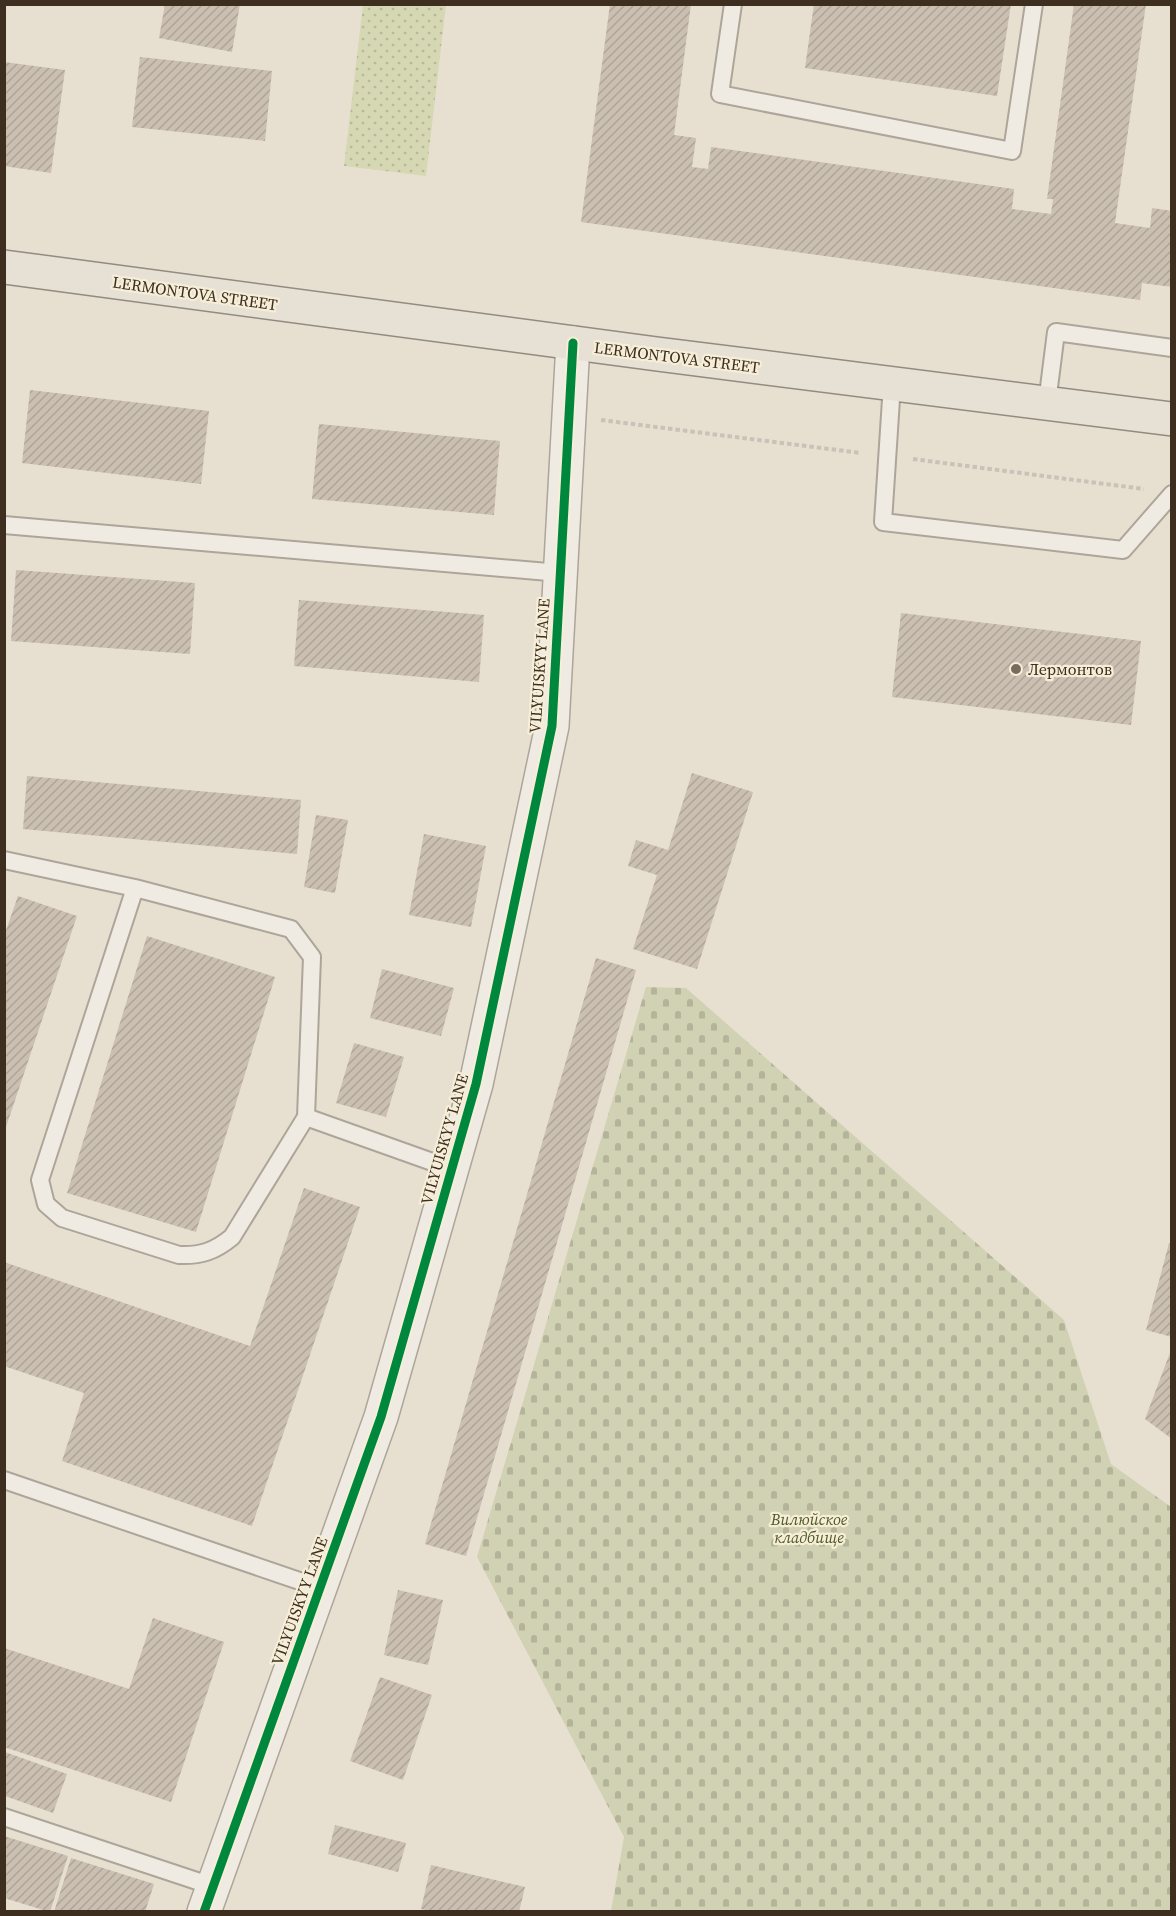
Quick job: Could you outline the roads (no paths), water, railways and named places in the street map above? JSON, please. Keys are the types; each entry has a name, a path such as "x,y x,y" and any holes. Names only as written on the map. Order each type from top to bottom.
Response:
{"main road":[{"name":"LERMONTOVA STREET","path":"4,267 573,343 1172,419"}],"street":[{"name":"VILYUISKYY LANE","path":"208,1899 381,1417 476,1084 552,726 573,343"}],"lane":[{"path":"733,4 720,94 1012,152 1034,4"},
{"path":"1047,403 1056,333 1172,348"},
{"path":"892,384 883,522 1123,550 1172,494"},
{"path":"4,525 560,573"},
{"path":"4,860 135,888 291,929 312,957 306,1117 232,1237 219,1248 198,1256 179,1255 62,1218 46,1204 40,1180 135,888"},
{"path":"306,1117 452,1169"},
{"path":"4,1480 320,1588"},
{"path":"4,1817 208,1899"}],"place":[{"name":"Лермонтов","path":"1016,669"}],"park label":[{"name":"Вилюйское кладбище","path":"809,1528"}]}
